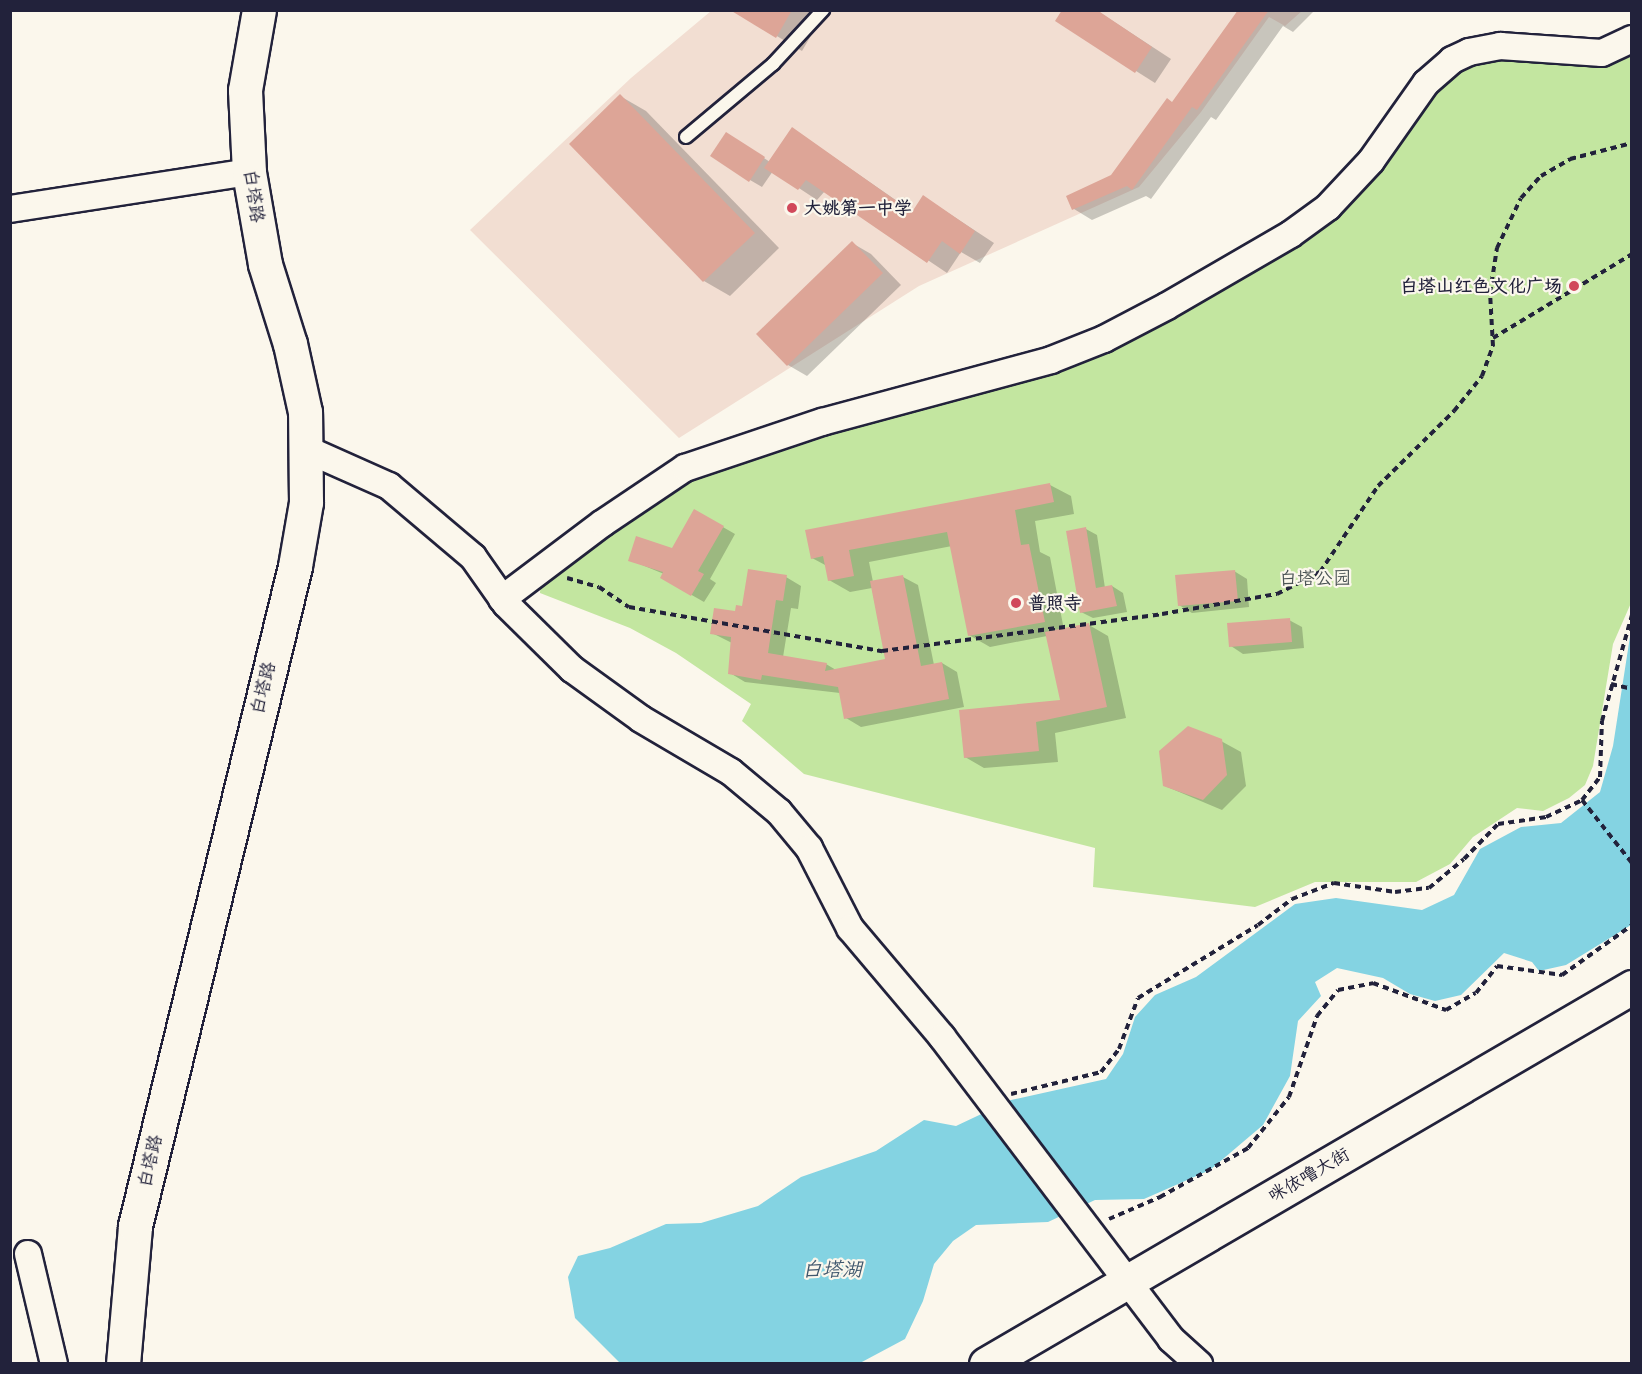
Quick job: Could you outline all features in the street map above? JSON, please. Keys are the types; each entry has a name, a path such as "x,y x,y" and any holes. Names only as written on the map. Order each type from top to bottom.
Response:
{"main road":[{"name":"白塔路","path":"123,1364 135,1226 295,566 306,502 308,450 299,377 265,264 249,172 246,79 259,10"},
{"name":"咪依噜大街","path":"986,1364 1632,987"}],"street":[{"path":"502,598 603,523 685,468 822,422 1051,360 1104,339 1167,306 1291,234 1328,207 1371,161 1426,83 1461,56 1500,46 1602,53 1632,39"},
{"path":"10,209 249,172"},
{"path":"308,450 389,486 457,541 502,598 572,669 641,719 730,772 779,812 809,848 850,928 988,1100 1125,1282 1171,1339 1199,1364"},
{"path":"28,1254 54,1364"}],"lane":[{"path":"686,137 780,57 823,10"}],"path":[{"path":"557,579 583,581 628,607 882,651 1162,614 1277,594 1320,572 1378,486 1472,391 1489,361 1493,338 1493,268 1503,229 1521,198 1541,176 1570,159 1632,143"},
{"path":"1493,338 1632,254"},
{"path":"988,1100 1101,1072 1119,1048 1138,998 1258,925 1292,899 1334,883 1395,892 1429,888 1464,859 1498,824 1546,817 1582,800 1600,777 1602,722 1632,615"},
{"path":"1611,684 1632,689"},
{"path":"1582,800 1632,863"},
{"path":"1085,1229 1160,1197 1248,1148 1289,1097 1317,1016 1338,990 1373,983 1446,1010 1476,993 1497,966 1562,975 1632,925"}],"shaded area":[{"name":"大姚第一中学","path":"711,11 1302,11 1285,26 1269,17 1201,112 1139,187 919,286 679,438 470,230 631,78"}],"green space":[{"name":"白塔公园","path":"1631,47 1631,603 1613,644 1593,766 1585,785 1569,798 1543,811 1517,808 1473,837 1450,864 1416,882 1315,882 1255,907 1093,887 1095,848 804,774 742,721 751,704 676,653 630,628 540,593 541,573 672,482 827,427 1036,374 1257,260 1468,57"}],"water":[{"name":"白塔湖","path":"1631,630 1631,925 1566,965 1539,971 1532,962 1504,953 1461,995 1435,1001 1410,994 1383,978 1337,968 1315,982 1321,996 1298,1021 1290,1076 1263,1125 1210,1170 1144,1199 1095,1200 1048,1222 976,1225 953,1241 934,1264 923,1301 905,1339 860,1363 620,1363 575,1318 568,1277 578,1256 610,1248 666,1224 701,1223 758,1206 801,1177 876,1151 924,1120 956,1126 1011,1100 1106,1079 1123,1054 1135,1017 1155,995 1196,977 1295,904 1336,898 1422,910 1454,895 1480,849 1521,827 1561,823 1600,792 1613,746"}],"building":[{"path":"730,10 792,10 776,38"},
{"path":"1062,10 1097,10 1152,47 1135,73 1055,21"},
{"path":"1238,10 1269,10 1197,110 1192,107 1132,190 1127,186 1072,210 1066,196 1111,175 1167,98 1172,102"},
{"path":"620,94 755,233 703,282 569,144"},
{"path":"792,127 912,212 923,195 975,231 960,254 942,241 927,263 806,180 798,190 764,168"},
{"path":"726,132 765,157 749,182 710,156"},
{"path":"852,241 883,273 787,366 756,334"},
{"path":"1050,483 1054,502 1015,510 1021,545 1029,544 1045,622 968,636 947,532 849,550 854,576 828,581 823,556 811,559 805,530"},
{"path":"694,509 724,526 698,571 704,574 691,596 660,578 663,572 628,561 636,536 672,548"},
{"path":"1086,527 1096,588 1112,585 1117,606 1080,613 1066,531"},
{"path":"748,569 787,575 783,601 776,600 768,653 827,663 825,671 885,659 870,581 903,575 921,666 942,662 949,699 844,719 838,687 762,675 761,680 728,674 731,637 710,634 714,608 735,611 736,605 742,606"},
{"path":"1235,570 1238,601 1178,606 1175,575"},
{"path":"1290,618 1292,642 1229,647 1227,623"},
{"path":"1089,623 1107,707 1036,722 1039,751 964,758 959,710 1060,700 1045,632"},
{"path":"1188,726 1222,739 1227,775 1203,800 1163,786 1159,751"}],"place":[{"name":"大姚第一中学","path":"792,208"},
{"name":"白塔山红色文化广场","path":"1574,286"},
{"name":"普照寺","path":"1016,603"}]}
